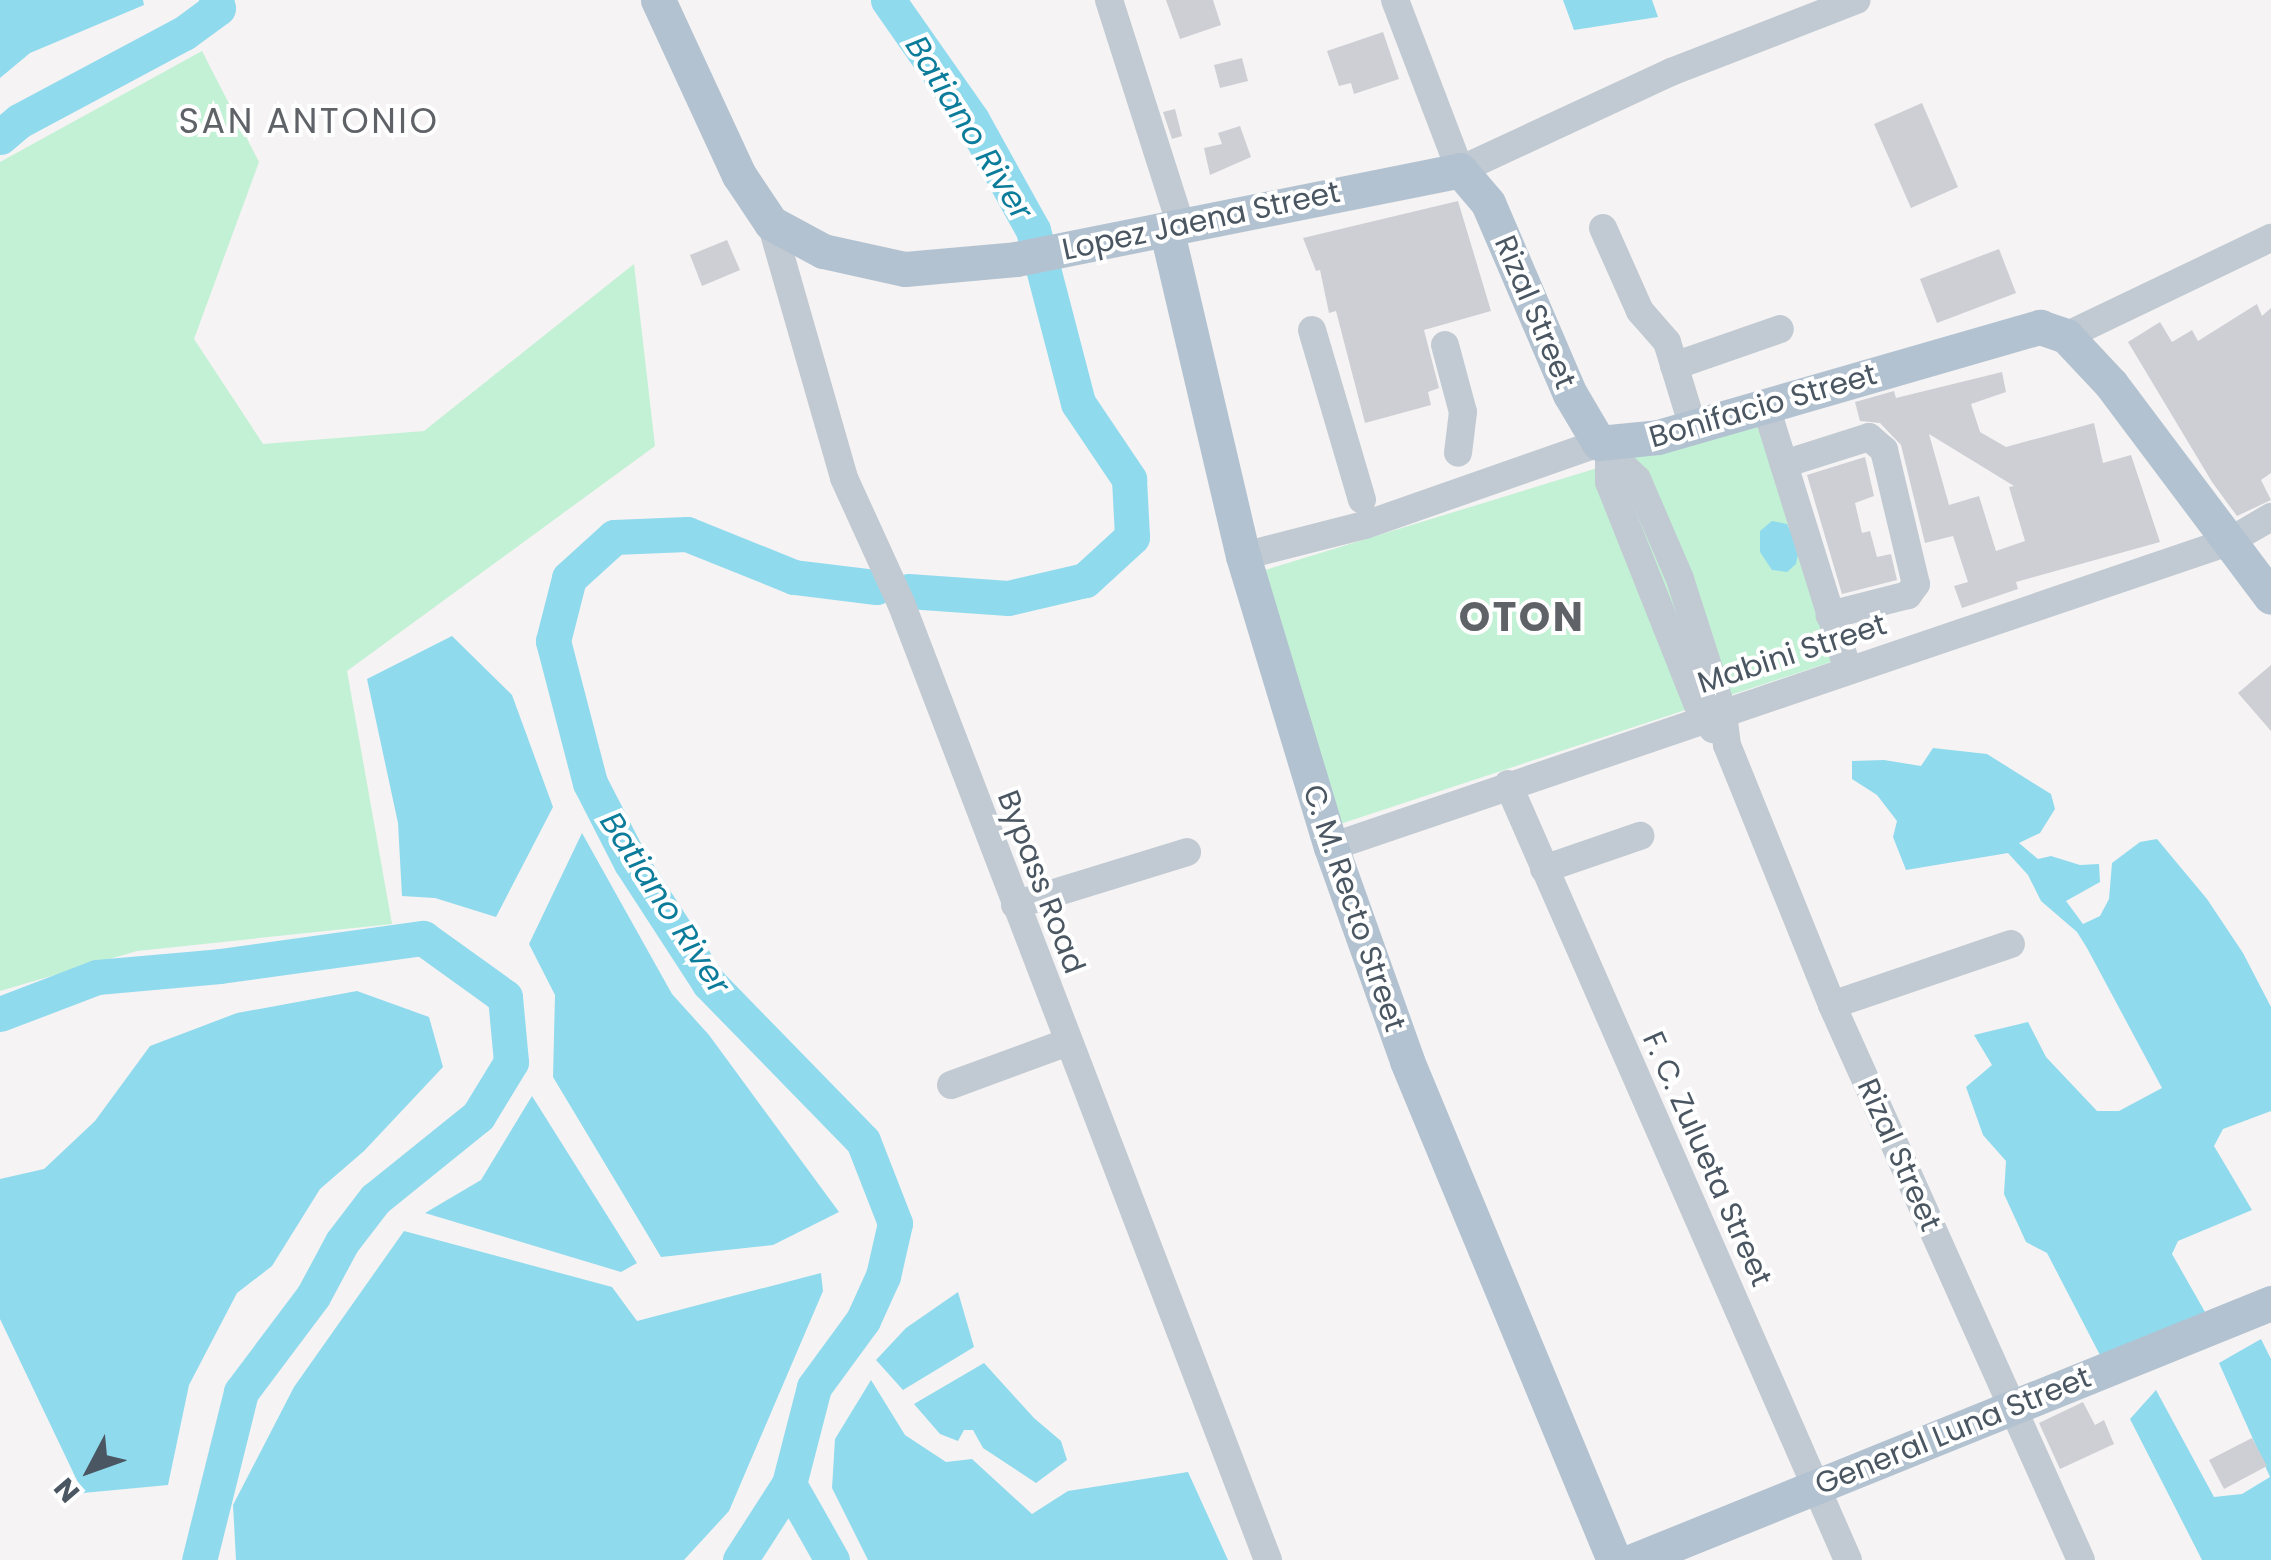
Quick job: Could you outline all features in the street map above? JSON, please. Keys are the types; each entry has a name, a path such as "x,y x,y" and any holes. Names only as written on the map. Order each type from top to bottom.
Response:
{"main road":[{"path":"658,0 739,175 771,223"},
{"name":"Lopez Jaena Street","path":"771,223 823,251 891,267 942,268 1016,260 1174,231 1460,170"},
{"name":"Rizal Street","path":"1460,170 1488,202 1570,394 1604,449"},
{"name":"C. M. Recto Street","path":"1174,231 1244,556 1330,847 1406,1061 1614,1560"},
{"name":"Bonifacio Street","path":"1604,449 1693,427 2014,332 2040,328 2066,336"},
{"path":"2066,336 2159,443 2271,596"},
{"name":"General Luna Street","path":"1635,1560 2271,1303"}],"street":[{"path":"1109,0 1174,231"},
{"path":"1395,0 1460,170 1671,72 1858,0"},
{"name":"Bypass Road","path":"771,223 844,478 900,603 1268,1560"},
{"path":"1604,228 1640,312 1667,342 1693,427"},
{"path":"2066,336 2271,238"},
{"path":"1674,366 1780,329"},
{"path":"1312,330 1362,500"},
{"path":"1445,345 1463,412 1458,452"},
{"path":"1766,406 1848,671"},
{"path":"1784,464 1869,438 1884,450 1916,584 1908,595 1830,615"},
{"name":"Bonifacio Street","path":"1244,556 1381,519 1604,449"},
{"name":"Rizal Street","path":"1604,449 1609,482 1727,745 1832,1004 2081,1560"},
{"name":"Mabini Street","path":"1330,847 2228,542 2271,517"},
{"name":"F. C. Zulueta Street","path":"1508,784 1848,1560"},
{"path":"1544,868 1640,836"},
{"path":"1015,905 1187,852"},
{"path":"1832,1004 2011,944"},
{"path":"951,1085 1068,1042"}],"green space":[{"path":"202,51 259,162 194,339 263,444 424,431 634,264 655,446 347,671 392,924 137,951 0,991 0,162"},
{"path":"1760,418 1834,661 1337,825 1262,571"}],"water":[{"path":"0,0 143,0 144,5 30,53 0,78"},
{"path":"1563,0 1652,0 1658,17 1574,30"},
{"path":"1772,521 1787,524 1799,549 1796,564 1787,572 1772,570 1760,552 1760,531"},
{"path":"452,636 512,695 553,807 496,917 435,898 402,896 398,823 367,679"},
{"path":"1933,748 1987,754 2051,794 2055,809 2040,833 2019,843 2038,859 2051,856 2080,865 2099,864 2100,882 2066,901 2083,924 2100,916 2109,899 2112,863 2140,842 2157,839 2207,899 2243,953 2271,1007 2271,1111 2223,1129 2214,1146 2252,1210 2178,1241 2172,1254 2205,1312 2101,1357 2047,1253 2026,1242 2004,1194 2006,1161 1983,1135 1966,1087 1992,1065 1974,1035 2028,1022 2046,1057 2097,1111 2119,1111 2162,1088 2077,932 2041,901 2028,875 2008,853 1906,870 1893,837 1897,821 1877,795 1852,779 1852,761 1884,760 1921,766"},
{"path":"582,833 672,994 709,1035 839,1212 773,1245 661,1257 553,1077 555,995 529,944"},
{"path":"357,991 429,1017 443,1067 364,1151 320,1189 272,1266 237,1293 189,1385 168,1485 83,1493 0,1319 0,1179 44,1169 95,1121 150,1046 237,1013"},
{"path":"532,1096 637,1263 621,1272 425,1213 481,1180"},
{"path":"404,1231 612,1287 637,1321 821,1273 823,1291 729,1511 684,1560 236,1560 233,1505 294,1387"},
{"path":"958,1292 974,1347 903,1390 876,1360 906,1328"},
{"path":"2261,1339 2271,1359 2271,1560 2202,1560 2130,1419 2156,1390 2214,1497 2242,1494 2270,1477 2219,1363"},
{"path":"984,1363 1034,1418 1061,1441 1067,1460 1036,1483 983,1448 973,1430 964,1430 958,1441 940,1434 914,1404"},
{"path":"871,1380 905,1435 946,1462 972,1459 1032,1514 1068,1491 1188,1472 1228,1560 868,1560 832,1488 835,1439"}],"building":[{"path":"1166,0 1213,0 1221,25 1180,39"},
{"path":"1383,32 1399,79 1354,94 1351,83 1339,86 1327,51"},
{"path":"1242,58 1248,81 1220,88 1214,65"},
{"path":"1922,103 1958,187 1911,208 1874,124"},
{"path":"1175,109 1182,136 1172,139 1163,112"},
{"path":"1240,126 1251,157 1210,175 1204,148 1222,144 1218,133"},
{"path":"1458,201 1491,311 1424,330 1439,388 1428,392 1431,405 1365,423 1336,311 1329,313 1320,270 1316,271 1303,238"},
{"path":"727,240 740,270 702,286 690,255"},
{"path":"1999,249 2016,293 1937,323 1920,279"},
{"path":"2257,304 2262,316 2271,308 2271,473 2261,480 2271,500 2237,516 2212,482 2128,342 2160,322 2172,342 2192,330 2198,341"},
{"path":"2002,372 2006,392 1971,404 1980,432 2006,447 2094,423 2103,463 2131,455 2160,542 2016,582 2018,589 1962,608 1954,586 1968,582 1953,536 1925,543 1901,445 1880,423 1860,421 1855,402 1894,391 1896,398","holes":["1929,434 2014,486 2009,487 2025,541 1996,551 1979,496 1949,505"]},
{"path":"1865,457 1874,496 1855,503 1862,533 1870,531 1877,557 1891,554 1897,580 1842,594 1807,475"},
{"path":"2271,665 2271,731 2238,693"},
{"path":"2083,1402 2095,1425 2104,1420 2114,1444 2060,1469 2039,1423"},
{"path":"2252,1438 2267,1466 2224,1489 2209,1460"}],"waterway":[{"path":"0,137 19,121 184,33 218,8 216,0"},
{"name":"Batiano River","path":"888,0 972,120 1033,230 1078,403 1129,479 1132,537 1085,580 1008,598 908,591"},
{"name":"Batiano River","path":"832,1560 789,1484 814,1387 863,1320 883,1276 895,1223 863,1141 709,983 631,863 590,783 553,641 569,578 614,537 687,534 794,577 876,587"},
{"name":"Batiano River","path":"0,1014 97,977 220,966 423,938 505,997 511,1062 478,1116 375,1199 342,1242 313,1296 241,1392 199,1560"},
{"name":"Batiano River","path":"740,1560 789,1484"}],"district":[{"name":"SAN ANTONIO","path":"309,121"},
{"name":"OTON","path":"1522,617"}]}
